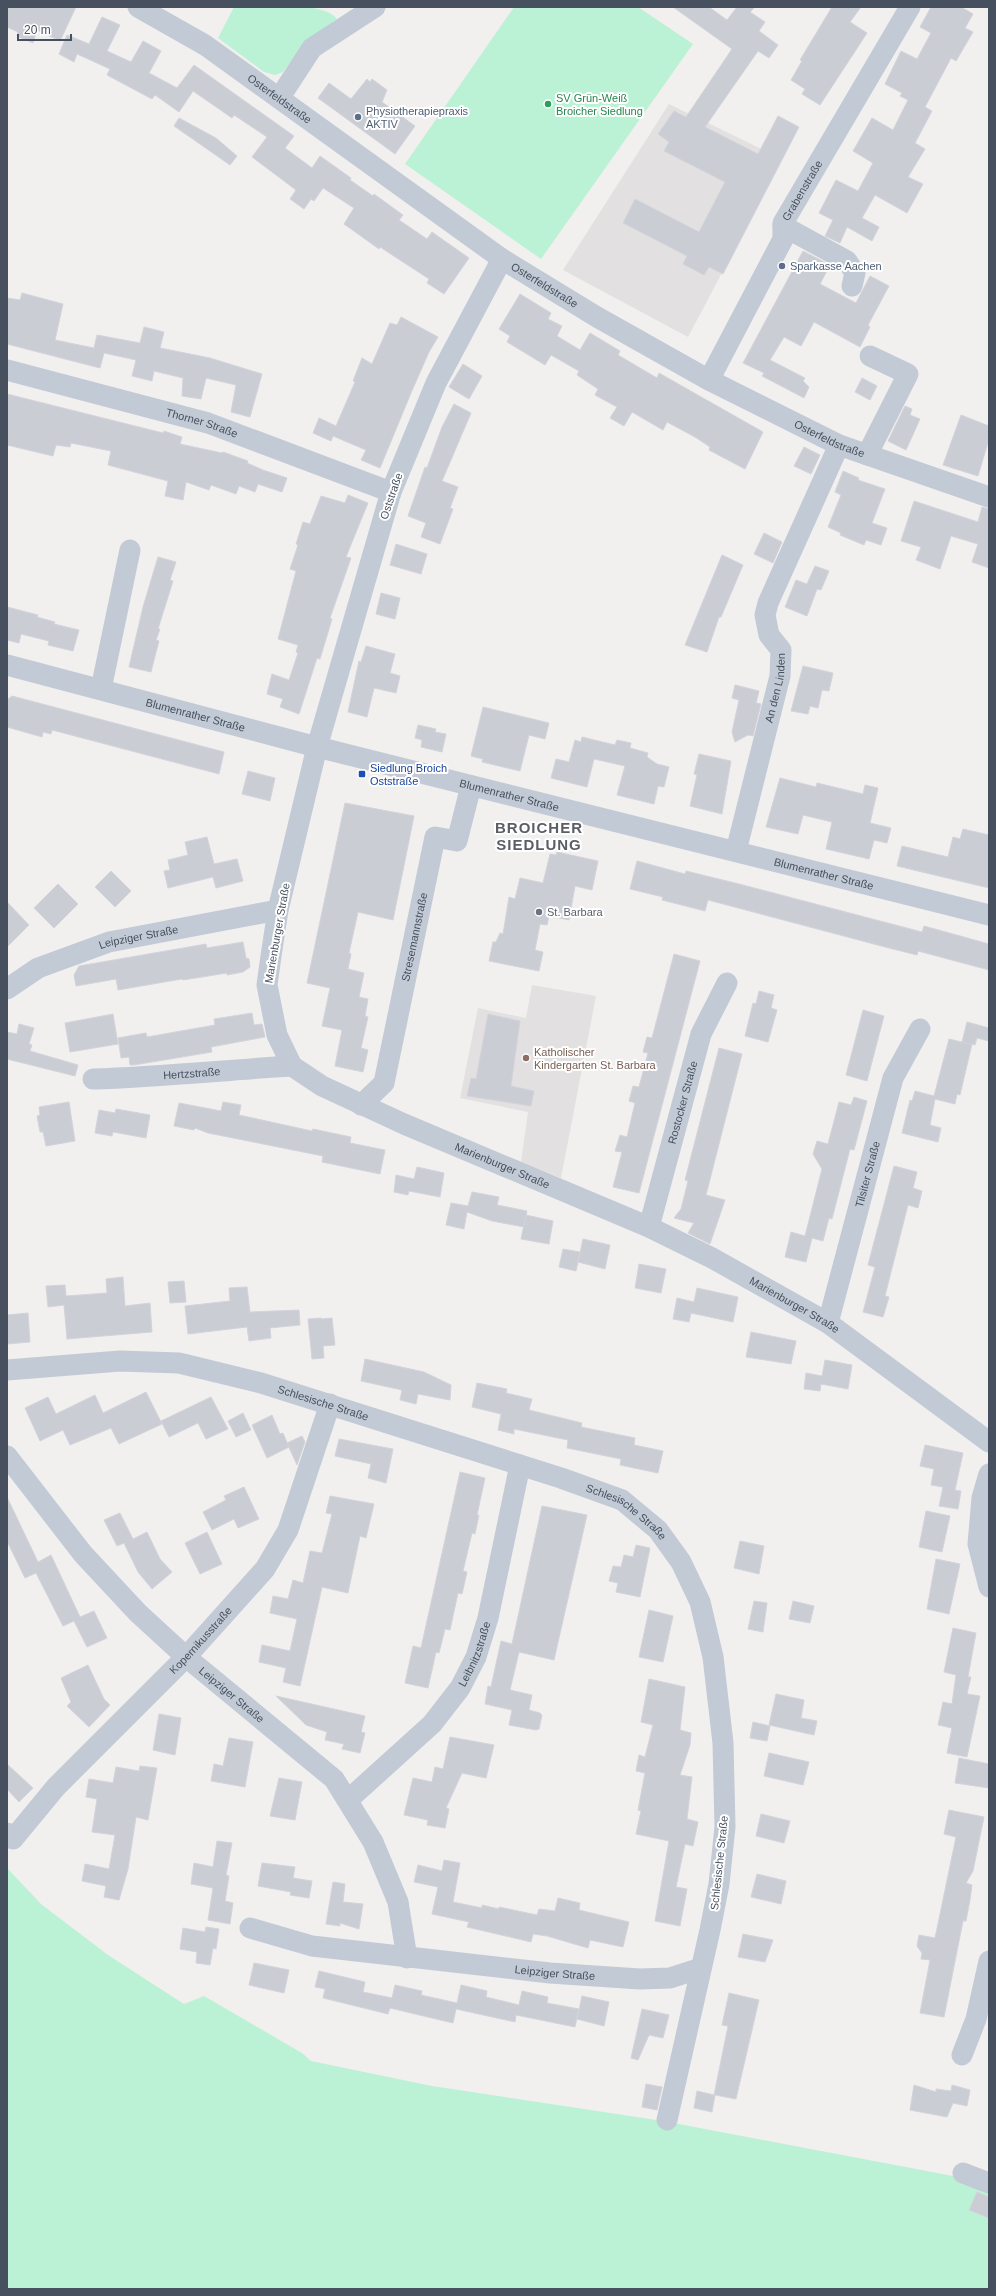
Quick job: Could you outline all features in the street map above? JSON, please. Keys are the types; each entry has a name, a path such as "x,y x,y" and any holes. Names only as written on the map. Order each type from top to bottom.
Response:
{"street":[{"name":"Osterfeldstraße","path":"138,7 205,45 280,97 502,259 597,317 709,380 839,445 989,497"},
{"name":"Grabenstraße","path":"709,380 783,239 782,223 910,7"},
{"path":"280,97 312,48 370,9"},
{"path":"783,226 847,261 855,273 852,286"},
{"name":"Oststraße","path":"317,747 391,492 436,383 502,259"},
{"path":"867,455 908,374 870,356"},
{"name":"Thorner Straße","path":"7,370 208,423 391,492"},
{"name":"An den Linden","path":"736,851 780,676 781,650 769,635 765,615 768,603 839,445"},
{"path":"101,689 130,550"},
{"name":"Blumenrather Straße","path":"7,665 317,747 989,915"},
{"name":"Marienburger Straße","path":"317,747 278,910 267,985 277,1035 292,1066 322,1086 360,1105 649,1227 712,1258 828,1323 989,1442"},
{"name":"Stresemannstraße","path":"360,1105 384,1083 435,837 457,841 471,786"},
{"name":"Leipziger Straße","path":"7,989 38,968 109,942 278,910"},
{"name":"Rostocker Straße","path":"649,1227 701,1034 727,983"},
{"name":"Tilsiter Straße","path":"828,1323 893,1078 920,1029"},
{"name":"Hertzstraße","path":"92,1079 138,1078 195,1071 292,1066"},
{"name":"Schlesische Straße","path":"7,1370 120,1361 179,1363 261,1383 520,1465 622,1500 658,1530 681,1562 700,1602 713,1657 720,1720 725,1827 719,1884 667,2120"},
{"name":"Kopernikusstraße","path":"10,1836 56,1787 186,1656 265,1569 288,1530 330,1404"},
{"name":"Leipziger Straße","path":"7,1456 83,1554 138,1613 186,1656 334,1779 373,1842 398,1902 407,1958"},
{"name":"Leibnitzstraße","path":"348,1800 432,1724 460,1688 476,1657 488,1618 520,1465"},
{"path":"989,1474 982,1498 978,1544 989,1587"},
{"name":"Leipziger Straße","path":"250,1928 312,1946 407,1958 550,1972 640,1979 670,1978 701,1968"},
{"path":"962,2055 976,2018 989,1961"},
{"path":"963,2173 989,2183"}],"shaded area":[{"path":"669,104 782,159 688,337 563,270"},
{"name":"Katholischer Kindergarten St. Barbara","path":"532,985 596,996 561,1178 521,1162 528,1112 460,1098 478,1008 526,1018"}],"green space":[{"path":"234,7 305,7 330,13 337,19 305,42 283,72 275,75 264,72 218,38"},
{"name":"SV Grün-Weiß Broicher Siedlung","path":"514,7 638,7 693,44 541,259 405,164"},
{"path":"7,1868 41,1904 108,1955 184,2004 204,1996 302,2053 311,2061 432,2086 663,2121 969,2179 989,2187 989,2289 7,2289"}],"building":[{"path":"7,7 76,7 60,41 37,30 33,43 17,36 18,32 7,27"},
{"path":"673,7 709,7 727,20 737,7 755,7 750,12 765,22 759,31 778,45 769,58 758,51 705,127 758,154 778,116 799,127 723,274 709,267 704,275 683,264 687,256 623,223 635,199 699,232 725,182 664,151 669,142 658,134 674,111 686,117 732,49"},
{"path":"832,7 861,7 850,22 867,33 820,105 802,94 805,89 791,80 802,61 800,60"},
{"path":"931,7 961,7 973,14 965,28 973,32 956,61 951,58 925,107 932,111 915,143 925,149 908,177 923,184 907,213 875,195 862,218 879,227 872,241 847,227 840,243 825,236 833,220 819,213 836,180 858,191 873,163 853,151 872,118 893,130 908,100 900,96 902,93 885,84 901,51 917,59 931,33 920,27"},
{"path":"102,17 120,25 107,51 131,62 143,41 161,51 149,73 177,88 194,65 294,136 285,148 312,168 320,156 351,178 350,180 373,196 374,194 403,215 399,220 427,239 432,232 469,258 444,294 427,283 429,279 380,247 379,249 344,224 354,208 323,188 314,201 311,199 304,209 290,199 296,190 252,157 267,137 234,115 232,118 193,91 179,112 155,95 152,99 107,75 110,69 77,54 74,62 59,54 67,35 89,44"},
{"path":"367,79 370,82 372,79 387,90 382,102 415,126 395,154 318,98 329,83 351,99"},
{"path":"179,118 216,138 237,156 230,165 174,126"},
{"path":"803,251 830,265 820,284 856,303 870,276 889,286 868,325 870,327 860,347 814,322 801,346 784,337 770,360 805,378 803,381 809,387 804,398 762,376 764,373 743,363"},
{"path":"22,293 63,304 55,340 94,348 97,335 140,343 144,327 164,332 160,348 210,358 262,374 250,417 231,412 236,385 206,378 201,399 182,396 183,378 154,371 152,381 132,376 136,360 104,353 100,368 7,344 7,298 20,300"},
{"path":"520,294 551,313 548,319 562,326 557,336 580,350 590,333 620,351 618,355 657,378 659,373 763,432 745,469 709,450 710,447 695,437 667,422 663,430 632,412 624,426 610,418 617,407 595,395 598,389 577,375 579,371 551,355 545,365 507,342 510,336 499,329"},
{"path":"401,317 438,337 429,352 380,468 361,460 366,450 333,436 331,441 313,433 319,418 336,426 355,382 353,381 362,358 372,364 390,323 397,325"},
{"path":"463,364 482,376 469,399 449,387"},
{"path":"862,378 877,386 870,400 855,392"},
{"path":"7,394 163,433 164,431 182,437 180,444 223,452 248,461 247,463 263,470 287,478 282,492 258,484 255,492 239,486 236,494 211,485 209,490 186,482 183,500 165,496 168,481 108,465 111,451 71,443 70,447 56,445 53,456 7,445"},
{"path":"454,404 471,413 442,481 458,487 450,508 453,509 440,544 421,537 426,523 408,516 425,467 427,468 442,427"},
{"path":"905,406 912,409 910,415 920,419 906,450 888,441"},
{"path":"961,415 989,426 989,439 978,476 943,465"},
{"path":"804,447 820,455 811,474 794,466"},
{"path":"843,471 859,478 858,480 885,489 872,523 887,528 881,545 866,540 864,545 840,535 841,533 828,527 841,495 835,492"},
{"path":"348,495 368,503 346,557 351,558 330,618 332,619 320,659 317,658 299,714 280,707 283,699 267,694 272,674 289,680 298,653 296,652 298,645 278,639 296,571 290,569 298,545 296,544 303,522 310,524 321,496 345,503"},
{"path":"914,501 978,522 982,507 989,509 989,568 972,562 978,544 951,536 940,569 916,560 921,547 901,541"},
{"path":"764,533 782,542 773,563 754,554"},
{"path":"396,544 427,554 421,574 390,565"},
{"path":"722,555 743,565 721,617 719,617 707,652 685,645"},
{"path":"158,557 176,562 170,580 173,581 158,629 160,629 156,640 159,641 151,672 129,667 143,607"},
{"path":"815,566 829,571 821,590 817,589 807,616 785,607 796,580 807,584"},
{"path":"381,593 400,598 395,619 376,614"},
{"path":"7,607 38,615 37,617 55,622 54,624 79,630 73,651 48,645 49,641 21,634 19,643 7,640"},
{"path":"366,646 395,654 390,673 400,676 396,693 374,688 367,717 348,712 359,661 361,662"},
{"path":"803,666 833,673 829,691 822,690 818,708 810,706 808,714 791,711"},
{"path":"735,685 759,691 756,703 761,704 753,736 748,735 735,742 732,732 739,700 732,698"},
{"path":"12,696 224,752 219,774 52,730 51,734 43,732 42,737 7,727 7,700"},
{"path":"483,707 549,723 545,739 529,735 520,771 482,762 483,759 471,756"},
{"path":"418,725 436,729 435,732 446,734 442,752 421,747 422,740 415,738"},
{"path":"582,737 615,745 617,740 631,743 630,748 648,753 647,757 657,764 669,767 664,787 658,786 654,804 617,795 625,766 594,759 587,787 551,778 556,759 569,762 575,740 581,742"},
{"path":"699,754 731,761 722,814 690,806 697,775 694,774"},
{"path":"248,771 275,778 270,801 242,794"},
{"path":"780,778 816,787 817,783 863,794 865,785 878,788 870,823 891,828 887,843 874,840 869,859 826,849 832,822 803,815 798,834 766,827"},
{"path":"345,803 414,816 393,920 358,912 349,953 351,954 348,969 364,973 359,997 368,999 365,1016 368,1017 361,1048 368,1050 363,1072 335,1066 342,1030 322,1026 330,988 307,983"},
{"path":"963,829 989,835 989,888 897,866 902,846 948,857 953,837 960,839"},
{"path":"207,837 214,864 237,859 243,881 216,888 213,877 168,888 164,871 170,870 168,860 188,855 185,842"},
{"name":"St. Barbara","path":"557,852 598,861 592,890 575,886 569,920 549,916 547,925 540,924 535,950 543,952 539,971 489,961 493,942 496,942 500,933 503,934 509,897 515,899 520,878 543,883 550,854 556,855"},
{"path":"637,861 685,874 686,871 743,885 922,932 924,926 989,944 989,970 918,951 917,955 708,900 705,911 662,900 663,897 630,889"},
{"path":"111,871 131,891 115,907 95,887"},
{"path":"58,884 78,904 54,928 34,908"},
{"path":"7,902 29,925 7,947"},
{"path":"243,942 246,958 249,959 250,967 243,972 182,979 118,990 116,979 76,986 74,975 79,966 206,944 207,948"},
{"path":"674,954 700,961 639,1193 613,1187 622,1152 615,1151 620,1135 627,1137 635,1103 629,1101 633,1086 639,1087 648,1053 643,1052 647,1037 652,1038"},
{"path":"759,991 774,995 771,1008 777,1010 768,1042 745,1036 753,1003 756,1004"},
{"path":"863,1010 884,1016 867,1081 846,1075"},
{"path":"252,1013 254,1025 262,1024 265,1037 211,1047 212,1052 134,1065 130,1065 129,1057 121,1058 118,1038 146,1033 147,1037 215,1025 214,1019"},
{"path":"113,1014 118,1044 70,1052 65,1023"},
{"path":"488,1014 520,1021 511,1086 534,1091 531,1106 467,1096 471,1078 476,1079"},
{"path":"967,1022 989,1028 989,1041 977,1038 975,1045 972,1044 960,1095 957,1094 955,1104 935,1099 930,1125 941,1128 938,1142 902,1133 910,1100 912,1101 915,1091 934,1096 949,1039 970,1044 962,1042"},
{"path":"19,1024 34,1028 29,1044 32,1045 30,1051 78,1065 75,1076 7,1059 7,1032 17,1034"},
{"path":"719,1048 742,1054 706,1195 725,1200 710,1244 688,1233 694,1223 674,1218 681,1209 688,1181 685,1180"},
{"path":"854,1097 867,1101 854,1150 850,1149 832,1219 829,1218 823,1241 812,1238 806,1262 785,1257 791,1232 805,1236 822,1169 813,1154 817,1141 828,1144 839,1102 851,1105"},
{"path":"69,1102 75,1141 46,1146 43,1132 40,1132 37,1116 40,1115 39,1107"},
{"path":"223,1102 241,1105 239,1115 312,1131 313,1129 351,1137 350,1143 385,1150 380,1174 322,1162 323,1156 208,1133 195,1128 194,1130 174,1126 179,1103 221,1111"},
{"path":"116,1109 150,1115 146,1138 113,1132 112,1136 95,1133 99,1110 115,1113"},
{"path":"894,1166 917,1172 913,1188 922,1191 918,1208 908,1205 885,1296 889,1297 883,1317 863,1312 875,1267 868,1265"},
{"path":"417,1167 444,1173 440,1197 409,1191 408,1195 394,1192 396,1175 414,1179"},
{"path":"472,1192 499,1197 497,1205 527,1211 524,1227 492,1221 467,1212 464,1229 446,1225 451,1203 468,1206"},
{"path":"526,1215 553,1221 549,1244 521,1239"},
{"path":"583,1239 610,1245 605,1269 578,1262"},
{"path":"563,1249 580,1252 576,1271 559,1267"},
{"path":"639,1264 666,1269 661,1293 635,1288"},
{"path":"123,1277 125,1306 150,1303 152,1332 67,1339 64,1305 48,1307 46,1286 65,1285 66,1296 107,1293 106,1279"},
{"path":"184,1281 186,1302 170,1303 168,1282"},
{"path":"247,1287 250,1312 299,1310 300,1325 270,1328 271,1338 249,1341 247,1327 188,1334 185,1306 230,1301 229,1288"},
{"path":"697,1288 738,1297 733,1322 691,1313 689,1322 673,1319 677,1298 694,1302"},
{"path":"28,1313 30,1342 7,1344 7,1315"},
{"path":"332,1318 335,1345 323,1346 324,1358 312,1359 308,1319"},
{"path":"751,1332 796,1341 791,1364 746,1357"},
{"path":"365,1359 424,1372 451,1385 450,1400 418,1394 416,1404 400,1400 402,1390 361,1381"},
{"path":"825,1360 852,1365 848,1389 821,1384 820,1391 804,1389 806,1373 822,1376"},
{"path":"477,1383 507,1389 506,1393 532,1399 529,1410 582,1423 581,1427 635,1438 634,1445 663,1451 658,1473 620,1465 621,1459 567,1448 568,1440 514,1429 514,1434 498,1430 501,1414 472,1407"},
{"path":"146,1392 162,1424 119,1444 111,1428 70,1445 63,1430 40,1441 25,1408 48,1397 56,1414 95,1395 103,1413"},
{"path":"211,1397 228,1429 206,1439 198,1423 169,1437 161,1421"},
{"path":"243,1413 251,1430 236,1437 228,1421"},
{"path":"272,1415 280,1434 283,1433 289,1447 267,1458 252,1425"},
{"path":"302,1436 305,1442 297,1465 287,1443"},
{"path":"339,1439 393,1449 386,1483 368,1478 371,1464 335,1456"},
{"path":"925,1445 963,1453 955,1490 961,1491 958,1509 939,1506 943,1487 931,1485 934,1469 920,1466"},
{"path":"460,1472 485,1478 477,1515 479,1515 475,1534 472,1533 463,1571 467,1572 462,1594 458,1593 450,1630 445,1629 439,1653 436,1652 428,1688 405,1683 413,1646 421,1648"},
{"path":"244,1487 259,1519 238,1528 234,1519 212,1530 203,1512 226,1500 224,1496"},
{"path":"330,1496 374,1504 366,1538 360,1536 348,1593 322,1587 300,1686 283,1682 286,1668 259,1662 262,1645 290,1651 297,1619 270,1613 273,1596 288,1599 293,1580 303,1583 310,1551 322,1553 332,1514 326,1513"},
{"path":"7,1497 38,1562 51,1555 80,1617 94,1611 107,1638 87,1647 74,1621 63,1626 36,1573 25,1578 7,1541"},
{"path":"542,1506 587,1515 554,1660 519,1652 510,1690 532,1695 529,1710 542,1715 539,1729 536,1730 509,1725 512,1710 485,1704 488,1686 491,1687 501,1641 512,1644"},
{"path":"926,1511 950,1516 942,1552 919,1547"},
{"path":"120,1513 133,1539 147,1532 160,1559 172,1572 152,1589 138,1572 124,1543 117,1546 104,1520"},
{"path":"207,1532 222,1564 200,1574 185,1543"},
{"path":"740,1541 764,1546 759,1574 734,1568"},
{"path":"636,1545 650,1548 640,1597 616,1592 618,1583 609,1581 613,1566 621,1567 624,1555 633,1557"},
{"path":"936,1559 960,1564 949,1614 927,1609"},
{"path":"754,1601 767,1603 763,1632 748,1629"},
{"path":"793,1601 814,1606 810,1623 789,1619"},
{"path":"649,1610 673,1616 663,1662 639,1657"},
{"path":"953,1628 976,1633 968,1677 971,1677 967,1694 980,1696 967,1757 947,1753 952,1728 938,1725 943,1702 952,1704 956,1675 944,1672"},
{"path":"88,1665 104,1699 110,1705 89,1727 67,1706 71,1702 61,1678"},
{"path":"649,1679 685,1687 680,1730 691,1733 690,1745 680,1775 692,1777 687,1819 698,1822 693,1846 685,1844 676,1887 687,1889 680,1926 655,1921 669,1841 636,1834 641,1811 638,1810 645,1773 636,1771 639,1755 645,1757 653,1725 641,1722"},
{"path":"776,1694 804,1700 801,1718 817,1721 814,1735 769,1725"},
{"path":"276,1696 365,1716 361,1732 365,1733 360,1753 342,1749 344,1744 325,1740 327,1732 306,1725"},
{"path":"159,1714 181,1718 175,1755 153,1750"},
{"path":"753,1722 770,1726 767,1741 750,1738"},
{"path":"450,1737 494,1745 486,1778 462,1773 446,1808 449,1809 445,1828 427,1825 428,1820 404,1815 413,1778 432,1782 435,1767 443,1769"},
{"path":"229,1738 253,1742 245,1787 211,1781 214,1764 223,1766"},
{"path":"769,1753 809,1762 803,1785 764,1776"},
{"path":"959,1758 989,1764 989,1788 955,1783"},
{"path":"7,1764 33,1788 19,1802 7,1789"},
{"path":"140,1766 157,1768 148,1820 136,1817 128,1869 119,1900 104,1897 106,1886 82,1881 85,1864 109,1869 115,1835 92,1832 97,1799 86,1797 89,1779 113,1783 116,1767 139,1771"},
{"path":"279,1778 302,1782 295,1820 270,1816"},
{"path":"949,1810 984,1817 973,1871 966,1883 972,1885 970,1900 966,1921 963,1921 944,2017 920,2013 930,1960 921,1959 922,1953 917,1946 919,1935 935,1938 956,1837 944,1834"},
{"path":"761,1814 790,1821 784,1843 756,1836"},
{"path":"217,1841 232,1843 226,1875 229,1876 225,1901 233,1903 230,1924 208,1920 213,1888 191,1884 194,1863 213,1867"},
{"path":"444,1860 460,1863 453,1902 482,1908 482,1905 499,1909 499,1907 537,1915 539,1909 555,1911 558,1898 580,1903 579,1910 629,1922 623,1947 590,1940 588,1948 547,1936 533,1934 531,1942 467,1927 469,1922 432,1914 438,1887 414,1882 418,1865 442,1871"},
{"path":"262,1863 295,1867 293,1878 312,1881 309,1898 290,1895 291,1892 258,1886"},
{"path":"757,1874 786,1881 781,1904 751,1897"},
{"path":"333,1882 345,1884 343,1902 363,1904 359,1929 340,1923 340,1926 326,1924"},
{"path":"206,1927 219,1929 216,1949 213,1948 210,1965 196,1963 197,1952 180,1949 183,1928 205,1932"},
{"path":"743,1934 773,1940 765,1962 738,1957"},
{"path":"254,1963 289,1970 284,1993 249,1985"},
{"path":"319,1971 365,1982 363,1992 392,1998 395,1985 422,1991 421,1995 457,2003 461,1985 487,1991 486,1997 519,2005 522,1991 548,1997 547,2003 579,2009 575,2027 516,2015 515,2022 456,2009 453,2023 390,2008 388,2014 323,1998 325,1989 315,1987"},
{"path":"729,1993 759,2000 736,2099 715,2095 712,2112 694,2108 697,2091 714,2095 728,2026 722,2025"},
{"path":"582,1996 609,2002 604,2026 577,2019"},
{"path":"642,2009 669,2015 663,2038 649,2035 638,2060 631,2058"},
{"path":"646,2084 662,2087 657,2110 642,2107"},
{"path":"914,2085 936,2092 936,2089 951,2091 952,2085 970,2090 967,2106 953,2103 947,2117 910,2110"},
{"path":"977,2192 989,2197 989,2218 969,2210"}],"place":[{"name":"SV Grün-Weiß Broicher Siedlung","path":"548,104"},
{"name":"Physiotherapiepraxis AKTIV","path":"358,117"},
{"name":"Sparkasse Aachen","path":"782,266"},
{"name":"Siedlung Broich Oststraße","path":"362,774"},
{"name":"St. Barbara","path":"539,912"},
{"name":"Katholischer Kindergarten St. Barbara","path":"526,1058"}],"district":[{"name":"BROICHER SIEDLUNG","path":"539,836"}]}
